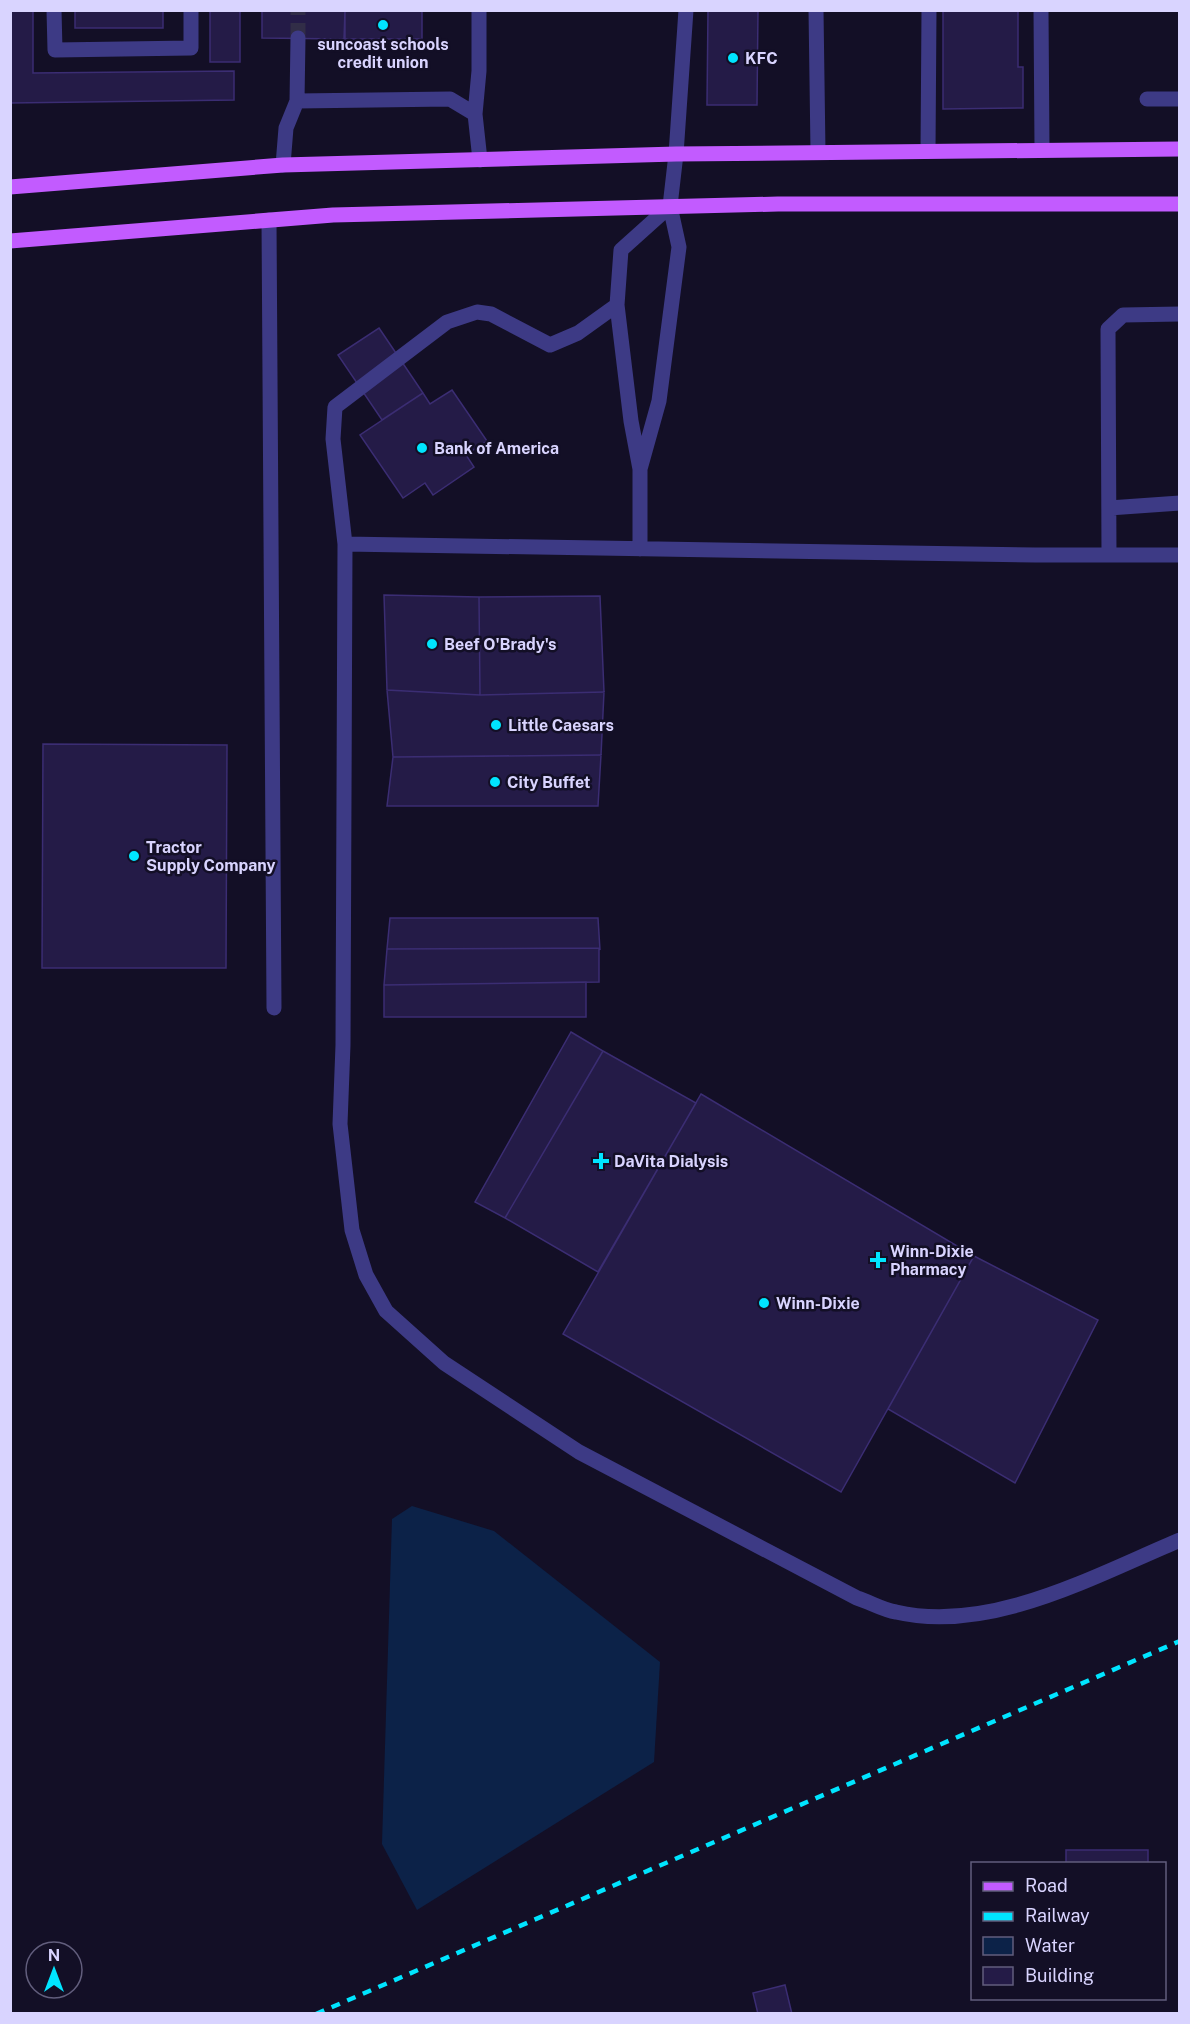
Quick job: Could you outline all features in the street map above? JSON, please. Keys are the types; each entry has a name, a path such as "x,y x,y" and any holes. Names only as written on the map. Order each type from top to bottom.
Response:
{"main road":[{"path":"10,188 283,165 676,154 1179,149"},
{"path":"10,241 333,215 669,206 1179,204"}],"lane":[{"path":"54,10 55,50 191,48 191,10"},
{"path":"479,10 479,71 475,114 480,160"},
{"path":"640,469 659,401 679,248 669,206 676,154 686,10"},
{"path":"816,10 818,152"},
{"path":"928,151 929,10"},
{"path":"1041,10 1042,149"},
{"path":"283,165 286,128 297,101 298,38"},
{"path":"297,101 450,99 475,114"},
{"path":"1147,99 1179,99"},
{"path":"640,549 640,469 631,421 617,305 621,250 669,206"},
{"path":"269,220 274,1008"},
{"path":"617,305 578,333 550,345 491,314 477,312 447,322 335,406 333,439 345,544 344,1045 340,1124 352,1230 366,1275 386,1311 444,1363 579,1452 857,1598 895,1612 942,1617 988,1612 1034,1601 1179,1540"},
{"path":"1109,555 1108,329 1123,315 1179,314"},
{"path":"1109,508 1179,503"},
{"path":"345,544 1179,555"}],"water":[{"path":"412,1506 494,1531 660,1662 654,1762 417,1910 382,1844 392,1519"}],"building":[{"path":"10,10 33,10 33,73 234,71 234,100 10,103"},
{"path":"75,10 163,10 163,28 75,28"},
{"path":"210,10 240,10 240,62 210,62"},
{"path":"262,10 345,10 344,39 262,38"},
{"name":"suncoast schools credit union","path":"345,10 422,10 422,39 345,39"},
{"name":"KFC","path":"708,10 758,10 757,105 707,105"},
{"path":"943,10 1018,10 1018,67 1023,67 1023,108 943,109"},
{"path":"379,328 423,393 382,420 338,355"},
{"name":"Bank of America","path":"452,390 487,441 466,455 474,467 433,495 425,483 403,498 360,435 423,393 430,404"},
{"name":"Beef O'Brady's","path":"384,595 479,597 480,695 387,690"},
{"path":"600,596 604,692 480,695 479,597"},
{"name":"Little Caesars","path":"387,690 480,695 604,692 601,755 393,757"},
{"name":"Tractor Supply Company","path":"43,744 227,745 226,968 42,968"},
{"name":"City Buffet","path":"601,755 598,806 387,806 393,757"},
{"path":"390,918 598,918 600,950 599,948 387,949"},
{"path":"599,948 599,982 384,985 387,949"},
{"path":"586,982 586,1017 384,1017 384,985"},
{"path":"571,1032 603,1051 505,1218 475,1202"},
{"name":"DaVita Dialysis","path":"603,1051 696,1103 598,1272 505,1218"},
{"name":"Winn-Dixie","path":"701,1094 974,1256 841,1492 563,1334"},
{"path":"974,1256 1098,1320 1015,1483 888,1409"},
{"path":"1066,1850 1148,1850 1148,1862 1066,1862"},
{"path":"785,1985 792,2014 758,2014 753,1993"}],"tunnel":[{"path":"298,10 298,38"}],"railway":[{"path":"316,2014 1180,1641"}],"place":[{"name":"suncoast schools credit union","path":"383,25"},
{"name":"KFC","path":"733,58"},
{"name":"Bank of America","path":"422,448"},
{"name":"Beef O'Brady's","path":"432,644"},
{"name":"Little Caesars","path":"496,725"},
{"name":"City Buffet","path":"495,782"},
{"name":"Tractor Supply Company","path":"134,856"},
{"name":"DaVita Dialysis","path":"601,1161"},
{"name":"Winn-Dixie Pharmacy","path":"878,1260"},
{"name":"Winn-Dixie","path":"764,1303"}]}
